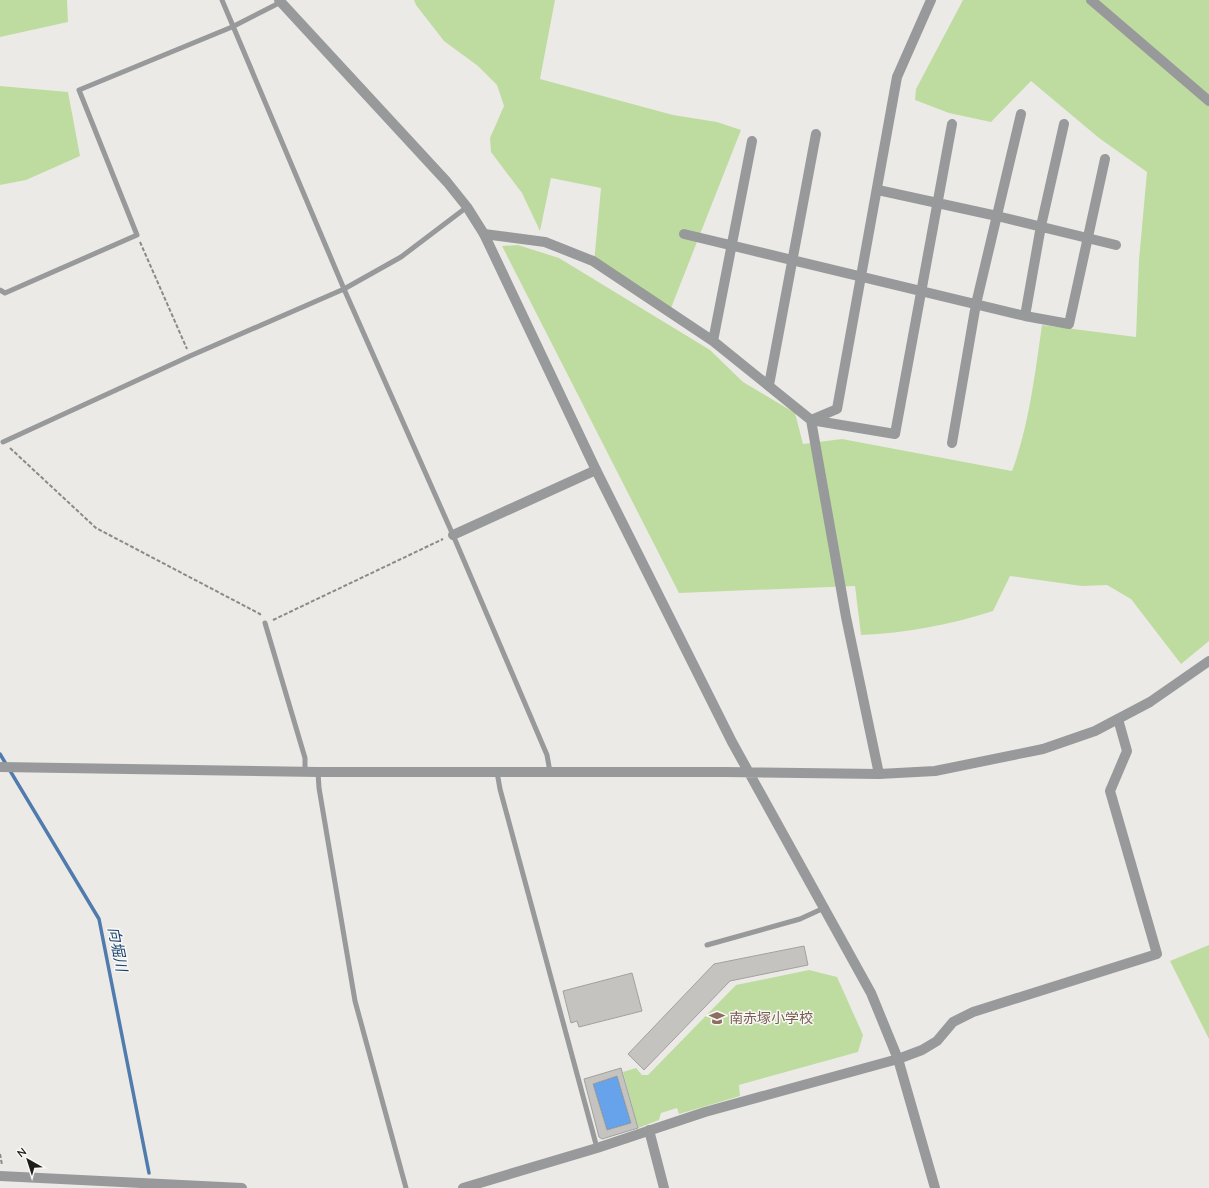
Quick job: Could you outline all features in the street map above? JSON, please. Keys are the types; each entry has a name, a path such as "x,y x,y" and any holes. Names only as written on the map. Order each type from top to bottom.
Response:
{"street":[{"path":"811,420 837,409 898,76 931,0"},
{"path":"1091,0 1209,101"},
{"path":"280,1 447,182 467,207 484,234 596,470 732,742 871,993 898,1059 935,1188"},
{"path":"952,442 976,304 1021,114"},
{"path":"484,234 545,242 593,261 713,340 811,420 895,434 952,124"},
{"path":"1025,316 1041,226 1064,124"},
{"path":"769,385 816,134"},
{"path":"713,340 752,141"},
{"path":"684,234 1025,316 1069,324 1105,159"},
{"path":"878,190 1041,226 1116,245"},
{"path":"811,420 846,617 879,774"},
{"path":"453,535 596,470"},
{"path":"0,767 318,772 749,772 879,774 935,771 1043,749 1095,731 1150,702 1209,661"},
{"path":"463,1188 597,1148 705,1112 898,1059 922,1050 938,1040 953,1022 973,1012 1157,954 1110,791 1127,751 1118,719"},
{"path":"649,1130 664,1188"},
{"path":"0,1176 242,1188"}],"lane":[{"path":"222,0 232,27 344,289 453,535 547,755 550,772"},
{"path":"0,290 5,293 137,235 79,90 232,27 280,1"},
{"path":"3,442 190,356 344,289 402,257 467,207"},
{"path":"265,623 306,758 305,771"},
{"path":"318,772 319,788 354,1001 406,1188"},
{"path":"498,772 502,796 597,1148"},
{"path":"707,945 800,919 824,908"}],"path":[{"path":"137,235 190,356"},
{"path":"3,442 96,528 260,614 265,623 453,535"}],"green space":[{"path":"0,0 67,0 68,22 0,37"},
{"path":"414,0 555,0 540,79 673,115 717,122 741,130 671,308 594,263 601,188 551,178 540,231 522,193 491,152 490,138 504,106 497,85 478,66 444,41 416,5"},
{"path":"963,0 1209,0 1209,641 1181,664 1131,599 1107,585 1082,586 1010,576 993,611 927,628 861,635 855,586 679,593 502,246 518,245 559,258 710,350 743,382 795,413 803,444 842,439 1012,471 1027,418 1042,325 1136,337 1139,260 1147,172 1099,138 1031,81 991,122 949,113 915,100 916,89"},
{"path":"0,86 68,92 80,156 26,180 0,185"},
{"path":"1209,945 1209,1039 1170,961"},
{"path":"809,970 837,977 863,1035 858,1052 739,1085 740,1096 679,1114 677,1108 661,1113 659,1120 638,1128 623,1072 636,1068 642,1075 648,1075 736,985"}],"water":[{"path":"617,1076 631,1123 607,1130 593,1084"}],"building":[{"path":"804,946 808,965 730,981 644,1070 628,1054 714,964"},
{"path":"632,973 642,1011 579,1027 577,1021 571,1023 563,991"},
{"path":"621,1068 638,1128 602,1139 599,1137 584,1079","holes":["617,1076 631,1123 607,1130 593,1084"]}],"waterway":[{"name":"向堀川","path":"0,754 99,919 149,1173"}],"place":[{"name":"南赤塚小学校","path":"717,1018"}]}
